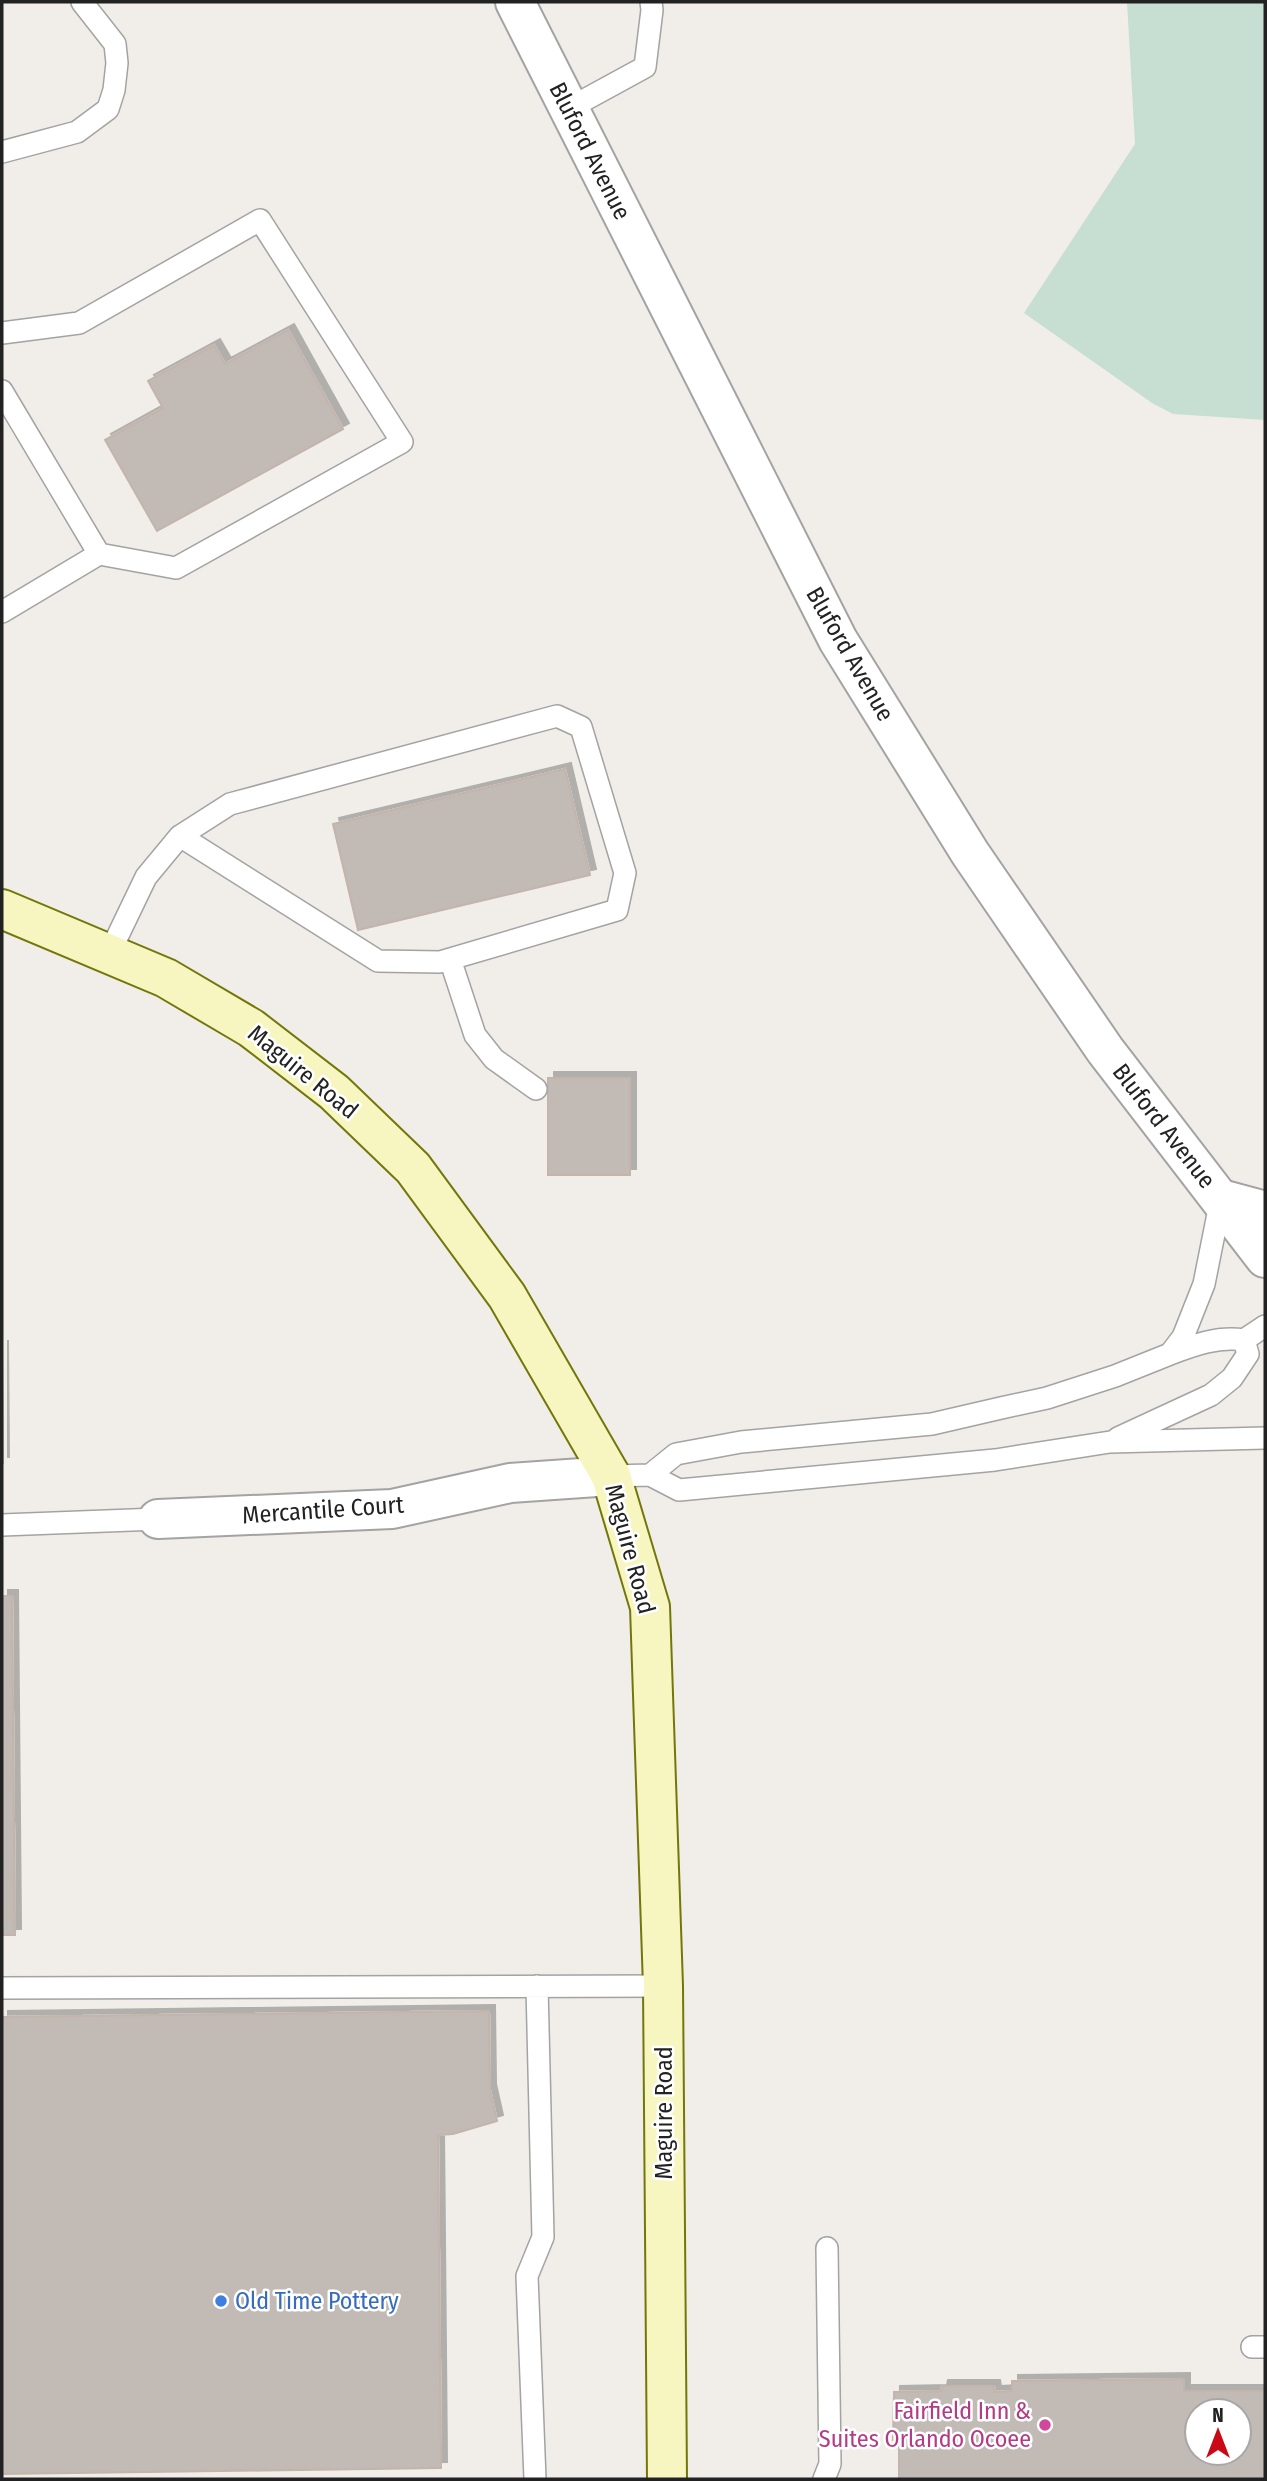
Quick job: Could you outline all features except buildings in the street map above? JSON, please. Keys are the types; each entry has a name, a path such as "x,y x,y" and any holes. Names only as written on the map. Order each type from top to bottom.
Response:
{"main road":[{"name":"Maguire Road","path":"2,909 166,978 251,1028 334,1092 413,1168 507,1296 611,1476 650,1607 663,1986 667,2479"}],"street":[{"name":"Bluford Avenue","path":"515,2 838,640 970,853 1097,1039 1265,1258"},
{"path":"1221,1199 1265,1211"},
{"name":"Mercantile Court","path":"158,1519 392,1509 510,1483 611,1476"}],"lane":[{"path":"3,148 77,132 108,108 116,76 115,44 82,2"},
{"path":"568,108 645,67 651,2"},
{"path":"2,333 79,323 260,220 402,442 176,569 99,554 2,612"},
{"path":"2,391 99,554"},
{"path":"109,954 146,877 180,836 230,804 557,716 581,727 625,873 617,910 440,962 377,961 180,836"},
{"path":"450,959 475,1035 494,1059 536,1089"},
{"path":"1170,1354 1182,1337 1204,1284 1221,1199"},
{"path":"650,1475 676,1454 741,1442 932,1423 1047,1398 1115,1376 1198,1343 1234,1338 1244,1340 1265,1326"},
{"path":"1110,1442 1212,1395 1232,1378 1248,1354 1244,1340"},
{"path":"611,1476 650,1475 679,1490 995,1460 1110,1442 1265,1438"},
{"path":"2,1525 158,1519"},
{"path":"535,2479 527,2276 543,2237 537,1986"},
{"path":"2,1988 663,1986"},
{"path":"824,2479 830,2465 827,2248"}],"green space":[{"path":"1127,2 1265,2 1265,420 1173,414 1152,403 1024,313 1135,144"}],"place":[{"name":"Old Time Pottery","path":"221,2301"},
{"name":"Fairfield Inn & Suites Orlando Ocoee","path":"1045,2425"}]}
